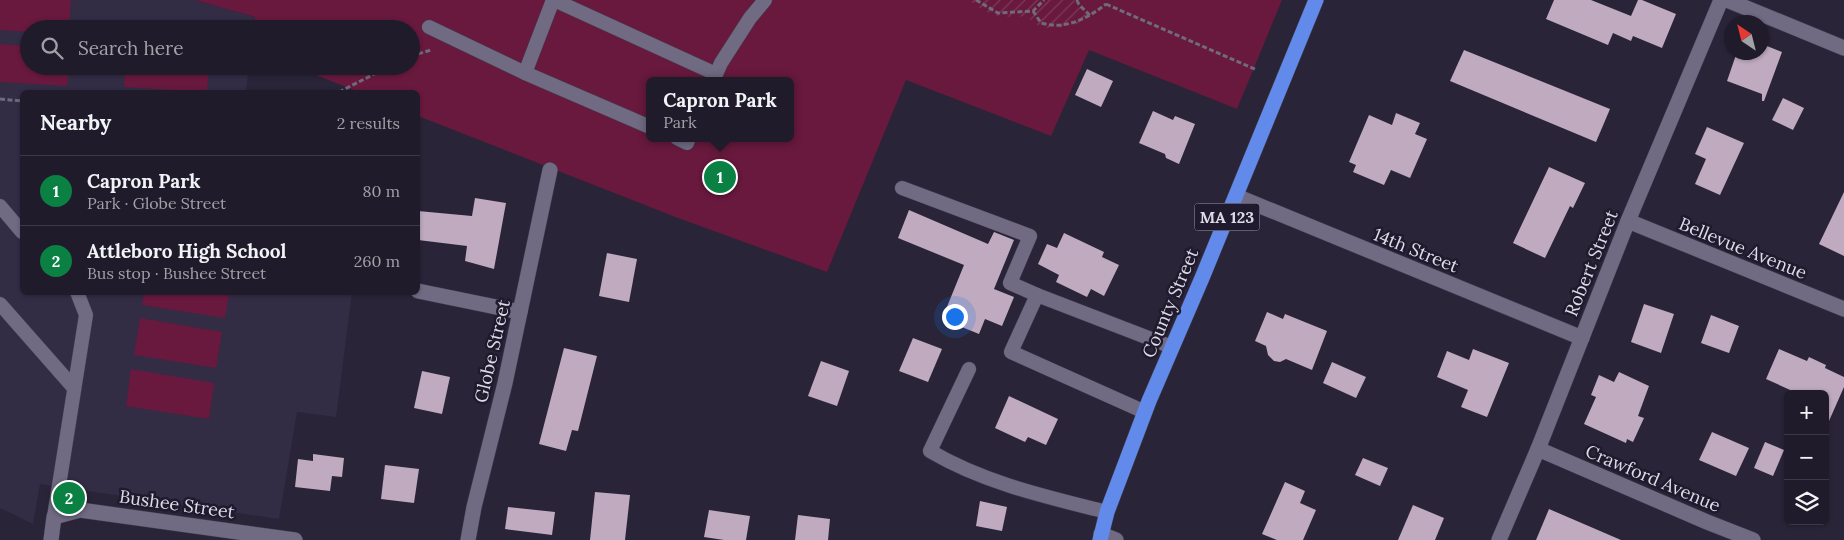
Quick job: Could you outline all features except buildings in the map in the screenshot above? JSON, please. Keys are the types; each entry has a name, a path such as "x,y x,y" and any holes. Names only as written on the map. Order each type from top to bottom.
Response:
{"highway":[{"name":"County Street","path":"1100,537 1145,412 1316,0"}],"street":[{"name":"Robert Street","path":"1499,540 1538,449 1628,221 1721,0"},
{"path":"1727,0 1844,48"},
{"name":"Globe Street","path":"468,540 474,507 505,383 550,170"},
{"name":"14th Street","path":"1236,196 1582,338"},
{"name":"Bellevue Avenue","path":"1628,221 1844,309"},
{"path":"420,291 520,312"},
{"name":"Crawford Avenue","path":"1538,449 1753,540"},
{"name":"Bushee Street","path":"54,517 80,510 294,540"},
{"path":"51,540 54,517"},
{"path":"1100,537 1116,540"}],"lane":[{"path":"526,73 553,0 713,77"},
{"path":"715,77 721,63 750,18 765,0"},
{"path":"429,27 526,73 646,125"},
{"path":"902,188 1030,236 1010,284 1172,347"},
{"path":"0,206 20,230"},
{"path":"54,517 86,315 78,295"},
{"path":"1038,295 1011,352 1145,412"},
{"path":"0,304 74,388"},
{"path":"969,369 930,451 950,463 1025,491 1108,512"}],"path":[{"path":"976,0 998,13 1033,11 1044,0"},
{"path":"1077,0 1078,4 1086,9 1090,16"},
{"path":"1033,11 1041,23 1052,26 1073,23 1090,16 1106,2 1257,70"},
{"path":"343,90 372,75"},
{"path":"0,99 20,101"}],"shaded area":[{"path":"0,0 194,0 255,17 255,20 20,20 20,75 248,75 246,90 20,90 20,295 352,295 336,417 297,412 279,519 40,484 33,524 0,508"},
{"path":"0,0 71,0 70,20 20,20 20,31 0,30"},
{"path":"194,0 1282,0 1237,109 1089,50 1051,136 906,80 827,272 678,218 420,117 420,90 354,90 316,75 420,75 420,20 255,20 255,17"},
{"path":"969,0 1074,0 1086,14 1088,21 1064,27 1047,28 1033,22 1028,16 1003,17 990,14"},
{"path":"0,44 20,45 20,75 68,75 67,86 0,82"},
{"path":"125,75 208,75 207,90 124,87"},
{"path":"144,295 229,295 225,318 142,305"},
{"path":"140,318 222,332 216,368 134,355"},
{"path":"131,369 214,383 209,419 126,406"}],"place":[{"name":"Capron Park","path":"720,177"},
{"name":"Attleboro High School","path":"69,498"}]}
